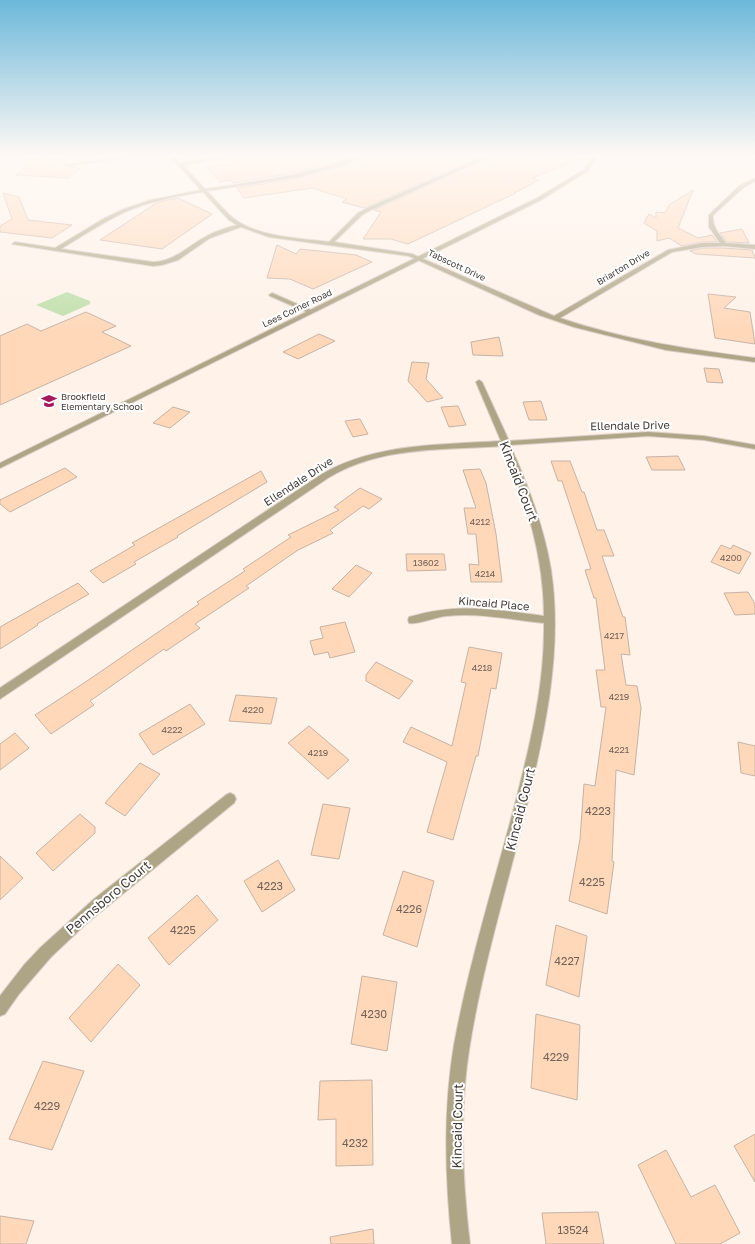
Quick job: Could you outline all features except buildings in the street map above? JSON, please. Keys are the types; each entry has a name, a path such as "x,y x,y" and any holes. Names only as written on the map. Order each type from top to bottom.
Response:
{"street":[{"path":"56,250 116,215"},
{"name":"Tabscott Drive","path":"226,215 240,226 269,235 393,252 420,258 554,319 594,332 666,348 755,360"},
{"path":"331,243 359,215"},
{"name":"Lees Corner Road","path":"0,466 508,215"},
{"path":"711,215 710,223 712,228 724,244"},
{"path":"15,244 153,264 177,259 210,236 240,226"},
{"name":"Briarton Drive","path":"554,319 666,253 691,246 724,244 755,247"},
{"path":"272,295 311,312"},
{"name":"Kincaid Court","path":"461,1244 455,1154 457,1083 462,1045 483,954 536,747 545,698 550,620 546,571 529,500 479,382"},
{"name":"Ellendale Drive","path":"0,694 318,480 343,465 364,458 392,451 648,434 704,438 755,447"},
{"name":"Kincaid Place","path":"413,620 426,615 460,611 550,620"},
{"name":"Pennsboro Court","path":"0,1009 26,973 63,934 98,904 230,799"}],"green space":[{"path":"67,292 90,301 90,304 63,316 36,305"}],"place":[{"name":"Brookfield Elementary School","path":"49,401"}]}
